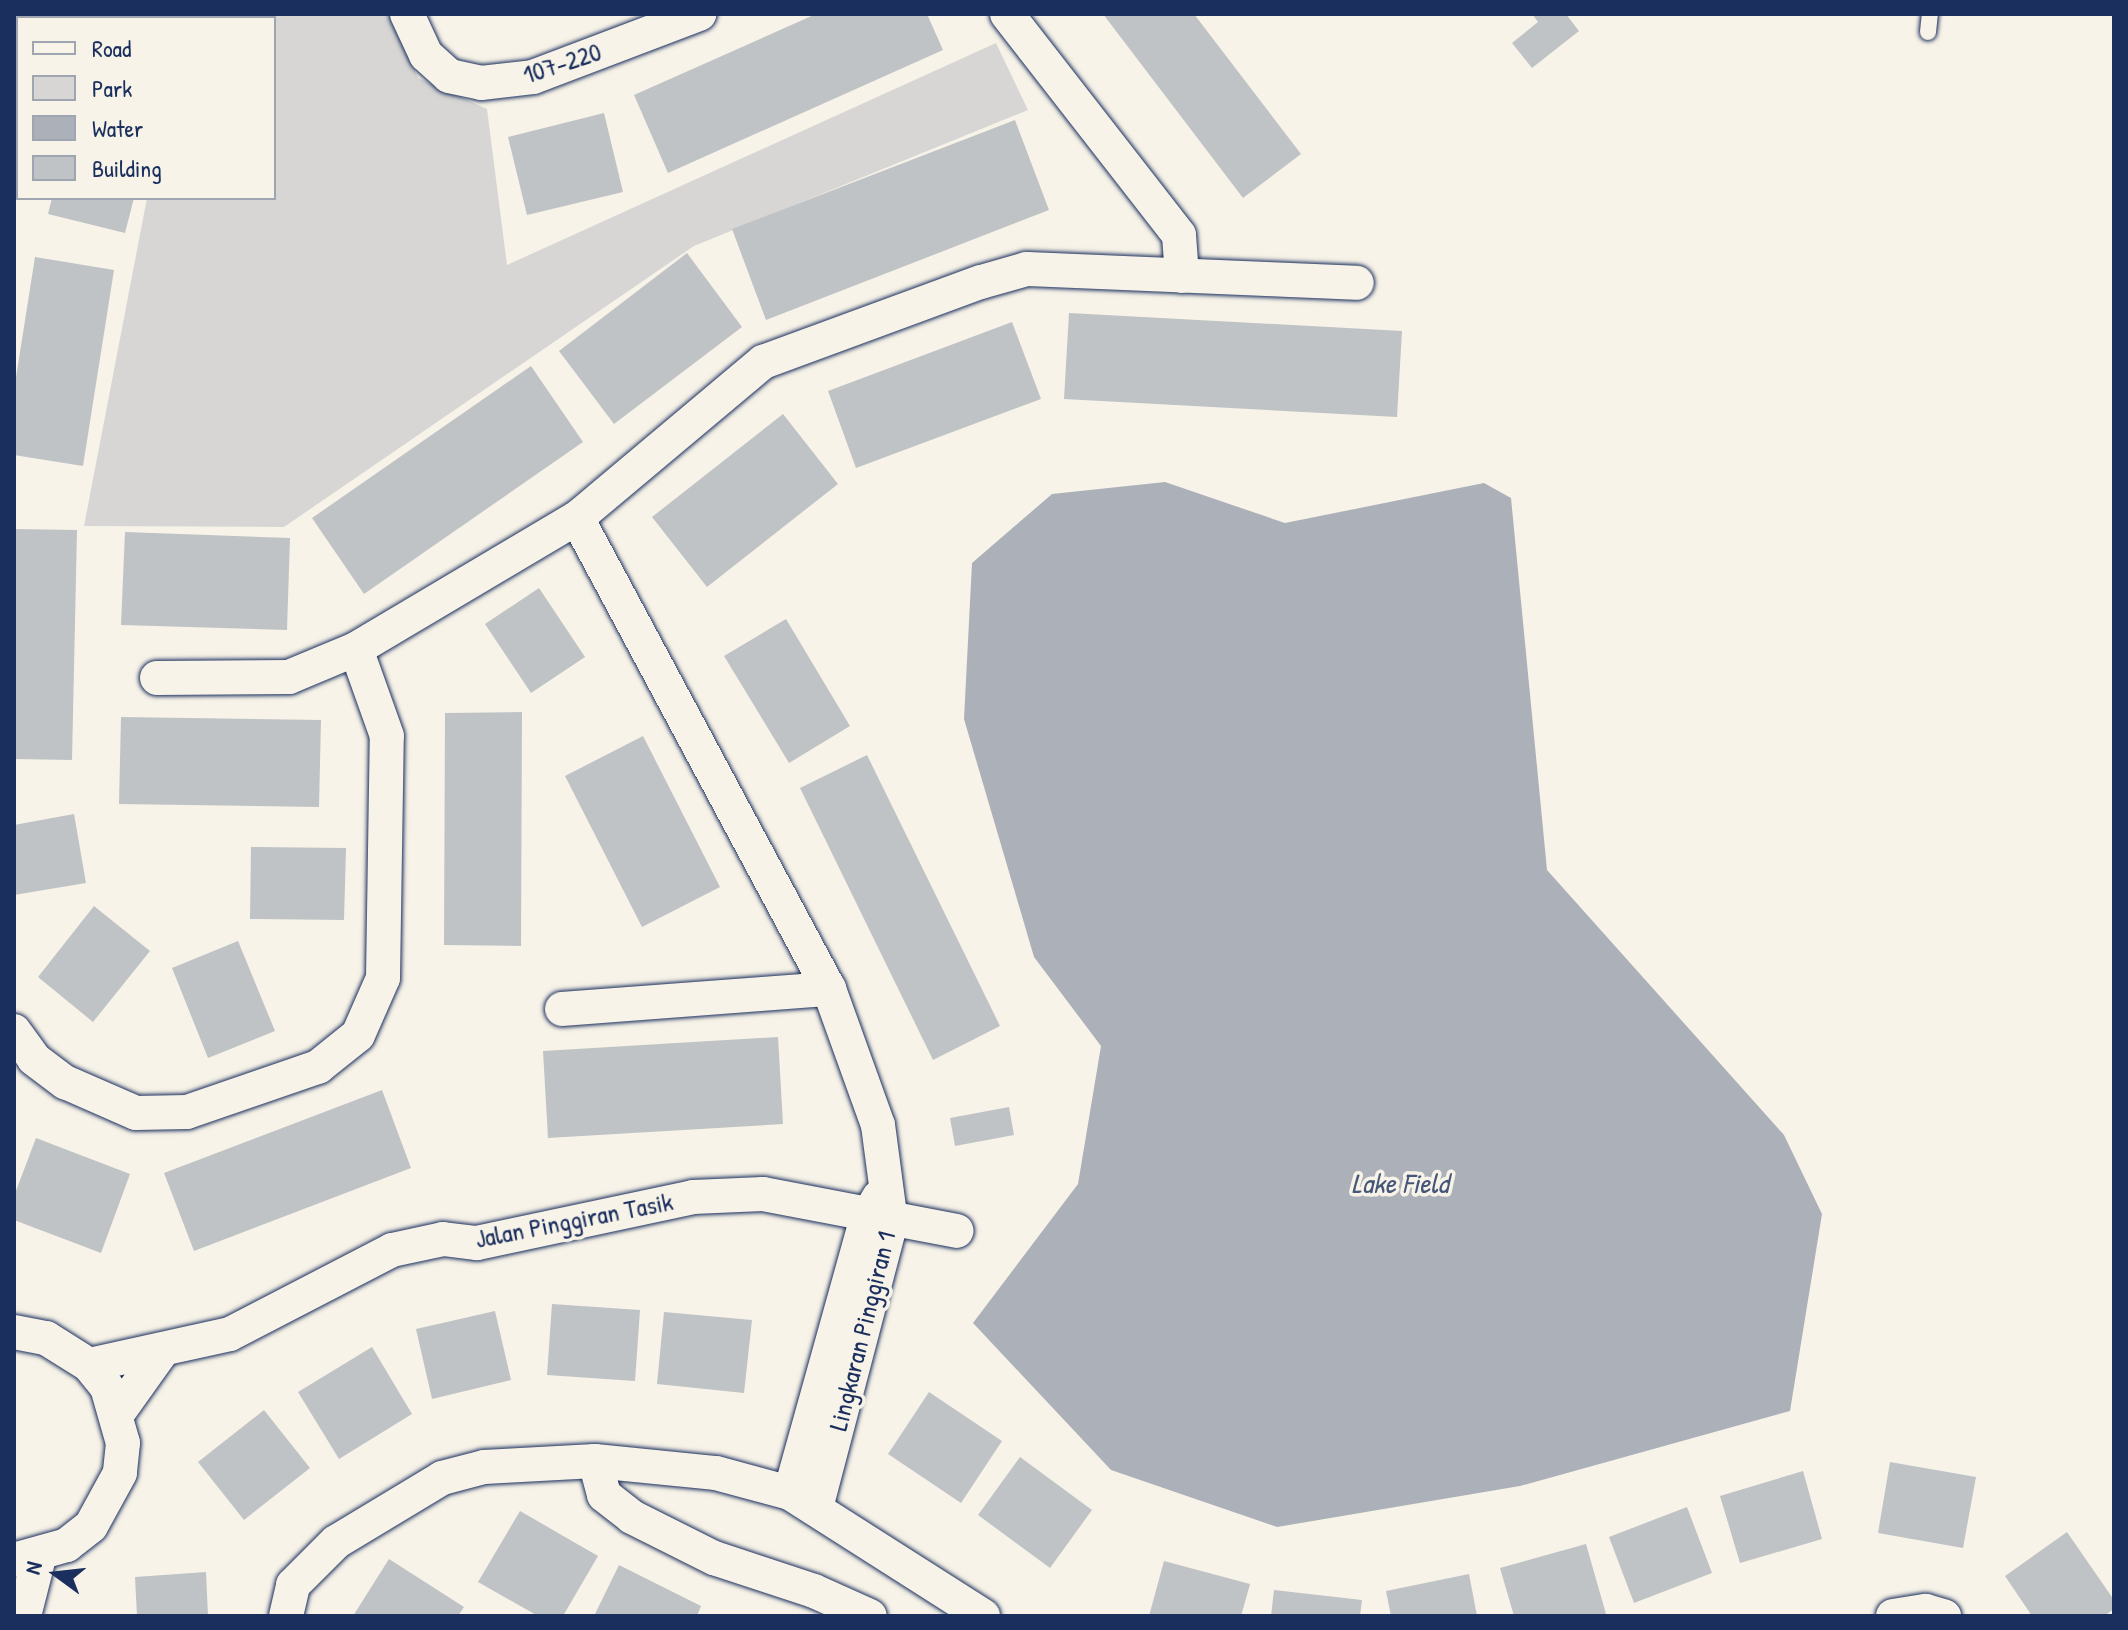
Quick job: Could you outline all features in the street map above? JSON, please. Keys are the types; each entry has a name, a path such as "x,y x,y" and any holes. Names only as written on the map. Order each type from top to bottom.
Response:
{"street":[{"name":"107-220","path":"407,14 426,55 449,76 481,83 533,77 699,14"},
{"path":"1007,14 1179,235 1182,276"},
{"path":"157,678 289,677 356,649 577,518 763,362 1027,269 1357,283"},
{"path":"562,1009 829,989 577,518"},
{"path":"14,1031 34,1059 65,1082 136,1113 187,1112 318,1067 358,1035 383,978 387,736 356,649"},
{"name":"Lingkaran Pinggiran 1","path":"803,1500 886,1187 878,1125 829,989"},
{"name":"Jalan Pinggiran Tasik","path":"89,1365 230,1334 392,1250 443,1239 477,1243 739,1192 879,1220 957,1231"},
{"path":"14,1318 30,1335 89,1365 118,1413 123,1443 109,1502 67,1545 26,1558 24,1616"},
{"path":"118,1413 162,1351"},
{"path":"595,1461 604,1495 632,1517 714,1558 828,1596 870,1616"},
{"path":"286,1616 293,1585 336,1542 442,1478 484,1467 595,1461 716,1473 803,1500 983,1616"},
{"path":"1893,1616 1926,1611 1944,1616"}],"lane":[{"path":"1928,32 1930,14"}],"green space":[{"path":"389,14 418,78 487,109 507,265 996,43 1028,110 694,246 284,527 84,526 147,200 276,200 276,16 192,16"}],"water":[{"name":"Lake Field","path":"1165,482 1285,523 1484,483 1511,498 1547,870 1784,1135 1822,1214 1790,1411 1520,1486 1277,1527 1111,1470 973,1323 1078,1184 1101,1046 1034,957 964,719 972,563 1052,494"}],"building":[{"path":"97,14 179,14 138,16"},
{"path":"816,14 927,14 943,50 668,173 634,95"},
{"path":"1103,14 1194,14 1301,154 1243,198"},
{"path":"1532,14 1566,14 1579,31 1532,68 1512,43 1538,22"},
{"path":"604,113 623,192 527,215 508,137"},
{"path":"1015,120 1049,210 766,320 732,229"},
{"path":"52,200 133,200 125,233 48,214"},
{"path":"687,253 742,327 614,424 559,351"},
{"path":"35,257 114,270 83,466 14,455 14,390"},
{"path":"1069,313 1402,331 1397,417 1064,399"},
{"path":"1012,322 1041,399 856,468 828,391"},
{"path":"531,366 583,442 364,594 312,518"},
{"path":"783,414 838,484 707,587 652,517"},
{"path":"14,529 77,530 72,760 14,759"},
{"path":"125,532 290,538 287,630 121,625"},
{"path":"539,588 585,657 531,693 485,624"},
{"path":"786,619 850,726 789,763 724,656"},
{"path":"522,712 521,946 444,945 445,713"},
{"path":"121,717 321,720 319,807 119,804"},
{"path":"643,736 720,887 642,927 565,776"},
{"path":"867,755 1000,1026 933,1060 800,788"},
{"path":"74,814 86,883 14,895 14,825"},
{"path":"251,847 346,848 344,920 250,919"},
{"path":"94,906 150,951 93,1022 38,977"},
{"path":"238,941 275,1031 208,1058 172,968"},
{"path":"778,1037 783,1124 548,1138 543,1051"},
{"path":"382,1090 411,1168 194,1251 164,1173"},
{"path":"1009,1107 1014,1135 955,1146 950,1118"},
{"path":"36,1138 130,1174 101,1253 14,1220 14,1196"},
{"path":"552,1304 640,1310 635,1381 547,1375"},
{"path":"495,1311 511,1380 432,1399 416,1329"},
{"path":"664,1312 752,1320 744,1393 657,1384"},
{"path":"372,1347 412,1414 339,1459 298,1392"},
{"path":"929,1392 1002,1441 961,1503 888,1454"},
{"path":"264,1410 310,1468 244,1520 198,1462"},
{"path":"1020,1457 1092,1510 1050,1568 978,1515"},
{"path":"1890,1462 1976,1477 1963,1548 1878,1533"},
{"path":"1803,1471 1822,1539 1740,1563 1720,1496"},
{"path":"1687,1507 1712,1573 1634,1603 1609,1537"},
{"path":"520,1511 598,1556 563,1616 538,1616 478,1582"},
{"path":"2067,1532 2114,1600 2114,1609 2104,1616 2032,1616 2005,1576"},
{"path":"1586,1544 1606,1614 1514,1616 1500,1568"},
{"path":"389,1559 464,1607 458,1616 353,1616"},
{"path":"1164,1561 1250,1584 1241,1616 1149,1616"},
{"path":"619,1565 701,1606 697,1616 594,1616"},
{"path":"206,1572 208,1616 137,1616 135,1577"},
{"path":"1469,1574 1477,1616 1391,1616 1386,1591"},
{"path":"1274,1590 1362,1600 1360,1616 1271,1616"}]}
